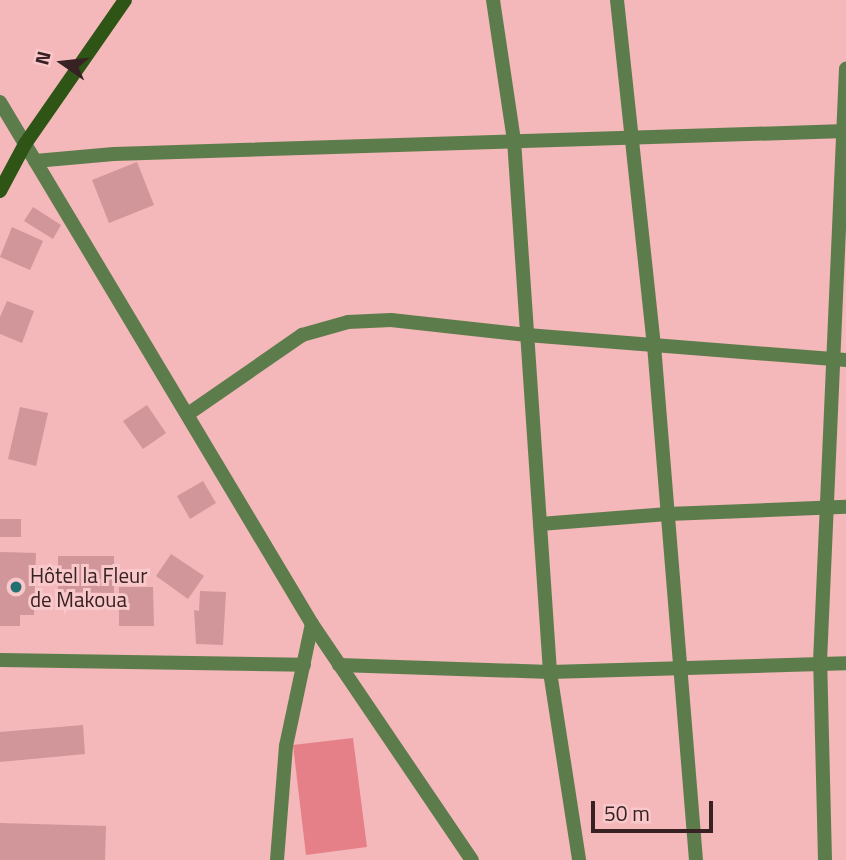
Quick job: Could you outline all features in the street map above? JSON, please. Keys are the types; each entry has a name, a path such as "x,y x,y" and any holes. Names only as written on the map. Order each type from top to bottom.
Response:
{"main road":[{"path":"0,191 25,144 125,0"}],"street":[{"path":"493,0 514,140 550,672 579,860"},
{"path":"617,0 654,345 696,860"},
{"path":"825,860 820,662 827,508 839,360 846,69"},
{"path":"0,102 312,624 472,860"},
{"path":"35,161 114,154 845,131"},
{"path":"188,414 302,335 348,322 391,320 527,335 839,360"},
{"path":"540,524 668,514 846,507"},
{"path":"277,860 286,746 312,624"},
{"path":"0,660 304,665"},
{"path":"339,665 550,672 846,663"}],"shaded area":[{"path":"353,738 367,847 306,855 293,745"}],"building":[{"path":"137,162 154,205 109,223 92,180"},
{"path":"33,207 61,225 53,239 24,221"},
{"path":"12,227 43,241 30,270 0,257"},
{"path":"7,301 34,311 22,343 0,334 0,317"},
{"path":"147,405 166,433 143,449 123,421"},
{"path":"20,407 48,413 36,466 8,459"},
{"path":"203,481 216,503 190,519 177,496"},
{"path":"0,519 21,519 21,537 0,537"},
{"path":"0,552 36,553 34,615 20,615 20,626 0,626"},
{"path":"171,554 204,576 188,599 156,576"},
{"path":"58,556 114,556 114,593 58,592"},
{"path":"119,587 153,587 154,626 119,626"},
{"path":"200,591 226,592 223,645 196,644 194,610 199,611"},
{"path":"83,725 85,754 0,762 0,732"},
{"path":"0,823 106,826 105,860 0,860"}],"place":[{"name":"Hôtel la Fleur de Makoua","path":"16,587"}]}
